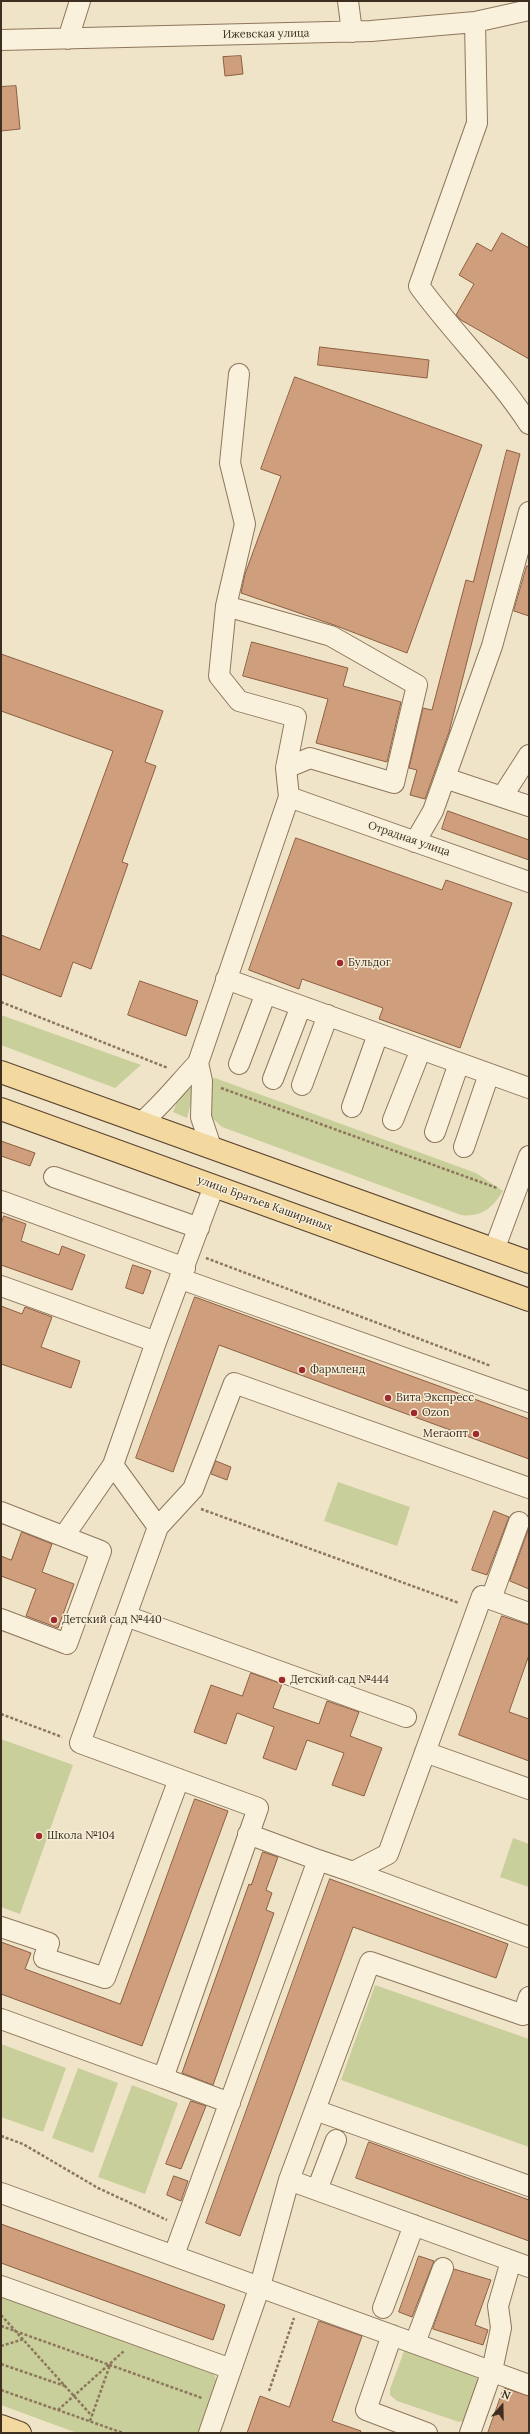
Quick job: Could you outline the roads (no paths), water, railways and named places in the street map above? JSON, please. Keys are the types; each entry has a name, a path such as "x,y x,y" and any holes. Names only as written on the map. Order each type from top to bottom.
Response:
{"main road":[{"path":"1,1072 529,1262"},
{"name":"улица Братьев Кашириных","path":"1,1109 529,1300"},
{"path":"1,2426 20,2433"}],"street":[{"path":"68,39 80,1"},
{"path":"348,1 352,32"},
{"name":"Ижевская улица","path":"1,40 352,32 476,22 529,10"},
{"path":"476,22 477,123 419,286 438,312 512,397 529,424"},
{"path":"211,1147 201,1117 195,1073 289,797 286,768 296,716 239,701 219,676 226,606 245,524 230,463 239,374"},
{"path":"415,842 433,810 492,646 529,512"},
{"path":"226,606 331,636 417,684 394,783 310,758 286,768"},
{"path":"502,797 529,755"},
{"path":"445,778 529,806"},
{"name":"Отрадная улица","path":"289,797 529,882"},
{"path":"226,979 529,1088"},
{"path":"239,1064 266,993"},
{"path":"273,1078 301,1006"},
{"path":"302,1085 328,1015"},
{"path":"352,1107 378,1034"},
{"path":"394,1120 421,1049"},
{"path":"435,1132 459,1063"},
{"path":"142,1122 163,1105 195,1073"},
{"path":"464,1147 489,1074"},
{"path":"494,1250 521,1184 529,1156"},
{"path":"54,1177 199,1228"},
{"path":"64,1536 113,1465 156,1342 214,1186"},
{"path":"1,1201 185,1266 529,1402"},
{"path":"1,1286 156,1342"},
{"path":"163,2078 258,1808 80,1743 158,1527 193,1489 234,1384 529,1488"},
{"path":"113,1465 158,1527"},
{"path":"1,1512 100,1551 67,1644 1,1619"},
{"path":"353,1872 388,1854 425,1752 484,1604 519,1522"},
{"path":"484,1604 529,1613"},
{"path":"126,1616 406,1717"},
{"path":"425,1752 529,1789"},
{"path":"1,1926 49,1943 44,1958 106,1978 179,1779"},
{"path":"248,1834 529,1937"},
{"path":"174,2254 318,1860"},
{"path":"208,2433 260,2286 289,2180 370,1962 523,2015 529,1997"},
{"path":"1,2019 230,2102"},
{"path":"315,2110 529,2186"},
{"path":"316,2190 336,2140"},
{"path":"289,2180 520,2264 498,2306 501,2328 492,2371 470,2433"},
{"path":"1,2193 174,2254 529,2385"},
{"path":"384,2308 414,2225"},
{"path":"415,2343 443,2268"},
{"path":"1,2286 231,2369"},
{"path":"392,2335 366,2410 427,2433"}],"place":[{"name":"Бульдог","path":"340,963"},
{"name":"Фармленд","path":"302,1370"},
{"name":"Вита Экспресс","path":"388,1398"},
{"name":"Ozon","path":"414,1413"},
{"name":"Мегаопт","path":"476,1434"},
{"name":"Детский сад №440","path":"54,1620"},
{"name":"Детский сад №444","path":"282,1680"},
{"name":"Школа №104","path":"39,1836"}]}
